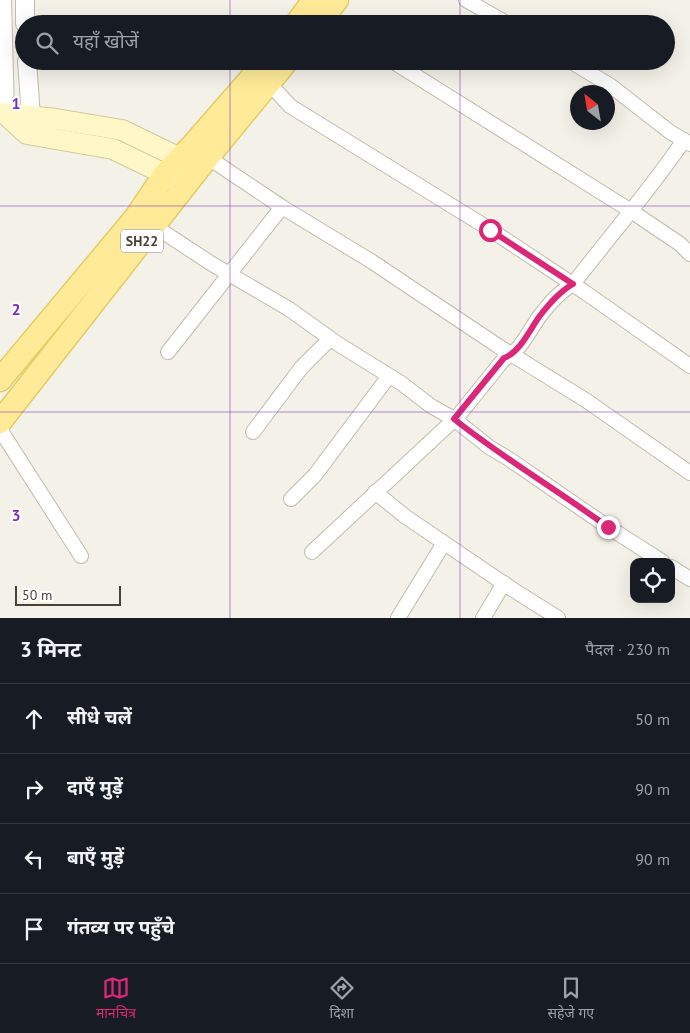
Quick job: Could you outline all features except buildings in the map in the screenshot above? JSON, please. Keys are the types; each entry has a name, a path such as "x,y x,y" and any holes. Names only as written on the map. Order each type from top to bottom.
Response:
{"main road":[{"name":"SH22","path":"0,423 145,221 165,174 193,163 260,70"},
{"name":"SH22","path":"0,380 145,221 193,163 280,70"},
{"path":"2,114 32,126 113,149 165,174"},
{"path":"32,126 56,119 122,130 193,163"}],"street":[{"path":"2,0 2,114"},
{"path":"25,0 26,15"},
{"path":"466,0 492,15"},
{"path":"28,70 32,126"},
{"path":"406,70 631,211 680,244 690,254"},
{"path":"312,552 454,419 504,358 513,355 551,303 561,291 573,284 687,142 670,132 611,86 585,70"},
{"path":"269,83 290,106 490,230 573,284 690,366"},
{"path":"193,163 282,207 371,261 513,355 587,401 690,473"},
{"path":"168,352 282,207"},
{"path":"145,221 288,309 330,339 401,383 431,406 454,419 489,447 657,558"},
{"path":"253,432 301,368 330,339"},
{"path":"292,500 315,475 389,376"},
{"path":"0,423 3,434 81,556"},
{"path":"375,492 406,517 558,618"},
{"path":"398,618 444,543"},
{"path":"675,570 690,580"},
{"path":"483,618 504,583"}],"route":[{"path":"490,230 573,284 561,291 541,315 513,355 504,358 454,419 489,447 608,527"}]}
